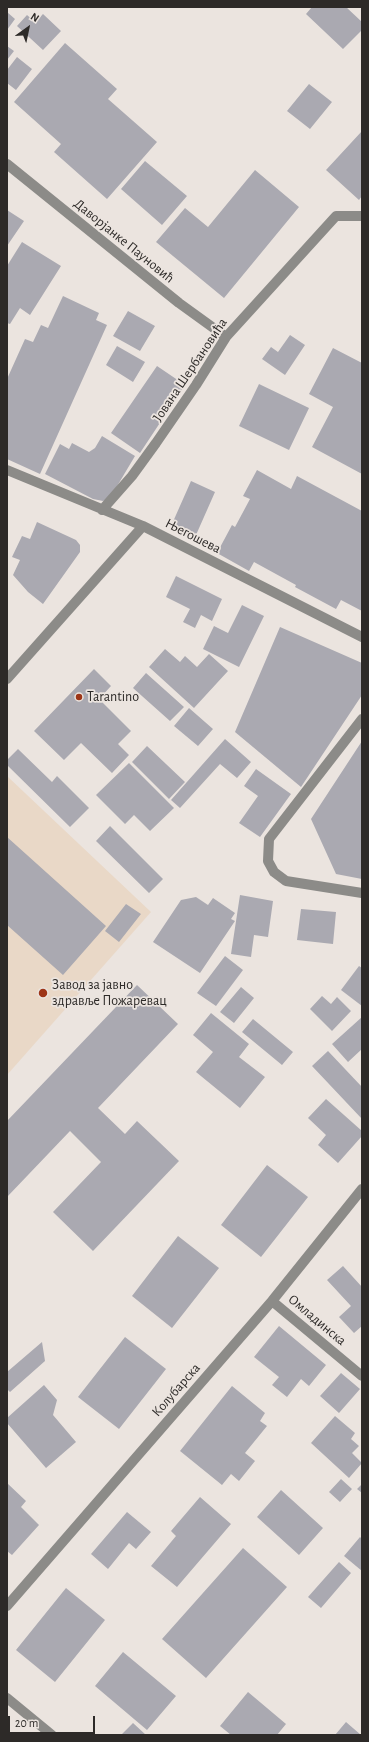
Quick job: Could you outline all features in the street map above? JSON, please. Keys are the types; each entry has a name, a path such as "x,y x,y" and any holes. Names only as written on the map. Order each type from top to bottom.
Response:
{"street":[{"name":"Даворјанке Пауновић","path":"7,164 179,303 226,337"},
{"name":"Јована Шербановића","path":"102,510 132,476 156,443 196,385 226,337 336,216 362,216"},
{"name":"Његошева","path":"7,470 143,526 362,638"},
{"path":"7,679 143,526"},
{"path":"362,719 269,839 268,861 274,872 286,881 362,893"},
{"name":"Колубарска","path":"7,1606 272,1301 362,1189"},
{"name":"Омладинска","path":"272,1301 362,1376"},
{"path":"7,1698 52,1735"}],"shaded area":[{"name":"Завод за јавно здравље Пожаревац","path":"7,776 151,912 7,1075"}],"building":[{"path":"312,7 346,7 362,22 362,30 343,49 306,14"},
{"path":"7,12 15,19 7,30"},
{"path":"43,14 61,31 43,50 17,26 27,15 35,22"},
{"path":"65,43 117,89 108,99 157,142 107,199 54,152 61,144 14,102"},
{"path":"7,46 14,51 7,60"},
{"path":"17,57 32,69 16,90 7,83 7,70"},
{"path":"309,84 332,102 310,129 287,111"},
{"path":"362,131 362,196 359,200 326,170"},
{"path":"145,161 187,196 162,225 121,189"},
{"path":"255,170 299,207 224,298 156,242 185,208 208,227"},
{"path":"7,210 24,221 7,246"},
{"path":"22,242 61,266 30,315 20,308 10,324 7,323 7,266"},
{"path":"63,296 99,313 96,320 107,325 40,474 7,459 7,379 25,339 33,342 41,325 48,328"},
{"path":"128,311 155,326 140,351 113,336"},
{"path":"290,335 305,345 285,375 262,359 271,347 278,352"},
{"path":"117,346 145,362 133,382 106,365"},
{"path":"333,348 362,363 362,474 312,447 333,407 309,394"},
{"path":"157,366 185,385 140,453 111,433"},
{"path":"259,384 309,408 289,450 239,426"},
{"path":"102,436 135,456 110,498 103,501 93,499 45,474 60,444 69,449 72,443 89,452 95,448"},
{"path":"257,470 291,489 297,476 362,511 362,611 341,600 336,609 295,587 296,585 254,562 249,571 217,553 232,525 235,527 250,499 243,496"},
{"path":"191,481 215,492 196,535 172,524"},
{"path":"37,522 76,540 80,545 80,552 43,604 28,592 13,575 20,560 12,557 22,536 30,539"},
{"path":"176,576 222,599 212,621 201,615 195,628 183,622 190,609 166,597"},
{"path":"242,605 264,616 239,667 203,649 214,626 228,633"},
{"path":"280,627 362,663 362,695 301,787 235,732"},
{"path":"165,649 180,662 185,656 197,667 209,654 228,671 194,708 149,667"},
{"path":"94,669 111,686 99,699 131,731 118,744 129,755 112,773 81,743 64,760 34,731"},
{"path":"146,673 184,707 170,721 133,688"},
{"path":"189,708 213,729 198,746 174,726"},
{"path":"225,739 251,762 237,778 220,764 180,808 171,800"},
{"path":"362,741 362,879 336,874 311,819"},
{"path":"147,746 185,782 169,799 132,762"},
{"path":"18,749 52,782 57,776 89,808 70,827 7,765 7,760"},
{"path":"129,763 174,808 150,831 134,815 125,824 96,795"},
{"path":"256,769 291,794 260,837 239,823 258,796 244,786"},
{"path":"110,826 163,879 149,893 96,841"},
{"path":"7,837 106,926 63,975 7,925"},
{"path":"240,895 273,901 268,937 254,935 251,957 231,954"},
{"path":"196,897 208,905 213,898 235,913 231,919 235,921 200,973 153,942 181,900"},
{"path":"126,904 141,914 119,942 105,931"},
{"path":"301,909 336,912 333,944 297,940"},
{"path":"225,956 243,970 216,1006 197,993"},
{"path":"359,966 362,968 362,1006 341,990"},
{"path":"137,985 178,1024 98,1108 125,1134 137,1121 179,1161 93,1251 53,1212 101,1162 70,1131 7,1197 7,1121"},
{"path":"241,987 254,998 234,1023 220,1012"},
{"path":"322,996 331,1004 337,997 351,1011 332,1031 310,1009"},
{"path":"211,1013 249,1044 239,1057 265,1077 240,1108 196,1072 213,1052 193,1035"},
{"path":"362,1017 362,1049 348,1062 332,1044"},
{"path":"253,1019 293,1052 282,1065 242,1032"},
{"path":"328,1051 362,1087 362,1119 312,1066"},
{"path":"326,1099 362,1131 362,1136 338,1163 318,1145 326,1135 308,1118"},
{"path":"267,1165 308,1197 261,1257 221,1225"},
{"path":"178,1236 219,1268 172,1328 132,1296"},
{"path":"343,1266 362,1287 362,1326 354,1333 339,1317 351,1306 327,1280"},
{"path":"279,1326 326,1365 309,1386 301,1379 287,1397 272,1385 279,1377 254,1357"},
{"path":"125,1337 166,1369 119,1429 78,1397"},
{"path":"42,1342 45,1361 10,1392 7,1389 7,1372"},
{"path":"341,1373 360,1389 339,1413 320,1396"},
{"path":"44,1385 57,1400 53,1415 76,1442 46,1468 7,1423 7,1418"},
{"path":"232,1386 265,1413 260,1421 267,1426 245,1453 255,1461 239,1481 231,1474 222,1485 180,1451"},
{"path":"335,1416 355,1433 351,1439 359,1446 352,1453 362,1463 349,1478 311,1443"},
{"path":"341,1479 352,1489 340,1502 329,1492"},
{"path":"7,1483 26,1501 21,1507 39,1525 12,1555 7,1551"},
{"path":"362,1484 362,1493 357,1489"},
{"path":"281,1490 323,1528 299,1555 257,1517"},
{"path":"200,1497 231,1524 177,1587 151,1566 176,1536 171,1531"},
{"path":"127,1512 151,1532 136,1549 129,1543 108,1569 91,1554"},
{"path":"360,1537 362,1539 362,1571 344,1556"},
{"path":"243,1548 287,1587 206,1678 162,1639"},
{"path":"339,1562 351,1573 321,1608 308,1597"},
{"path":"66,1588 105,1620 55,1682 16,1650"},
{"path":"123,1652 176,1696 147,1730 95,1686"},
{"path":"248,1692 286,1724 277,1735 231,1735 220,1726"},
{"path":"346,1722 361,1735 335,1735"},
{"path":"133,1723 146,1735 121,1735"}],"place":[{"name":"Tarantino","path":"79,697"},
{"name":"Завод за јавно здравље Пожаревац","path":"43,993"}]}
